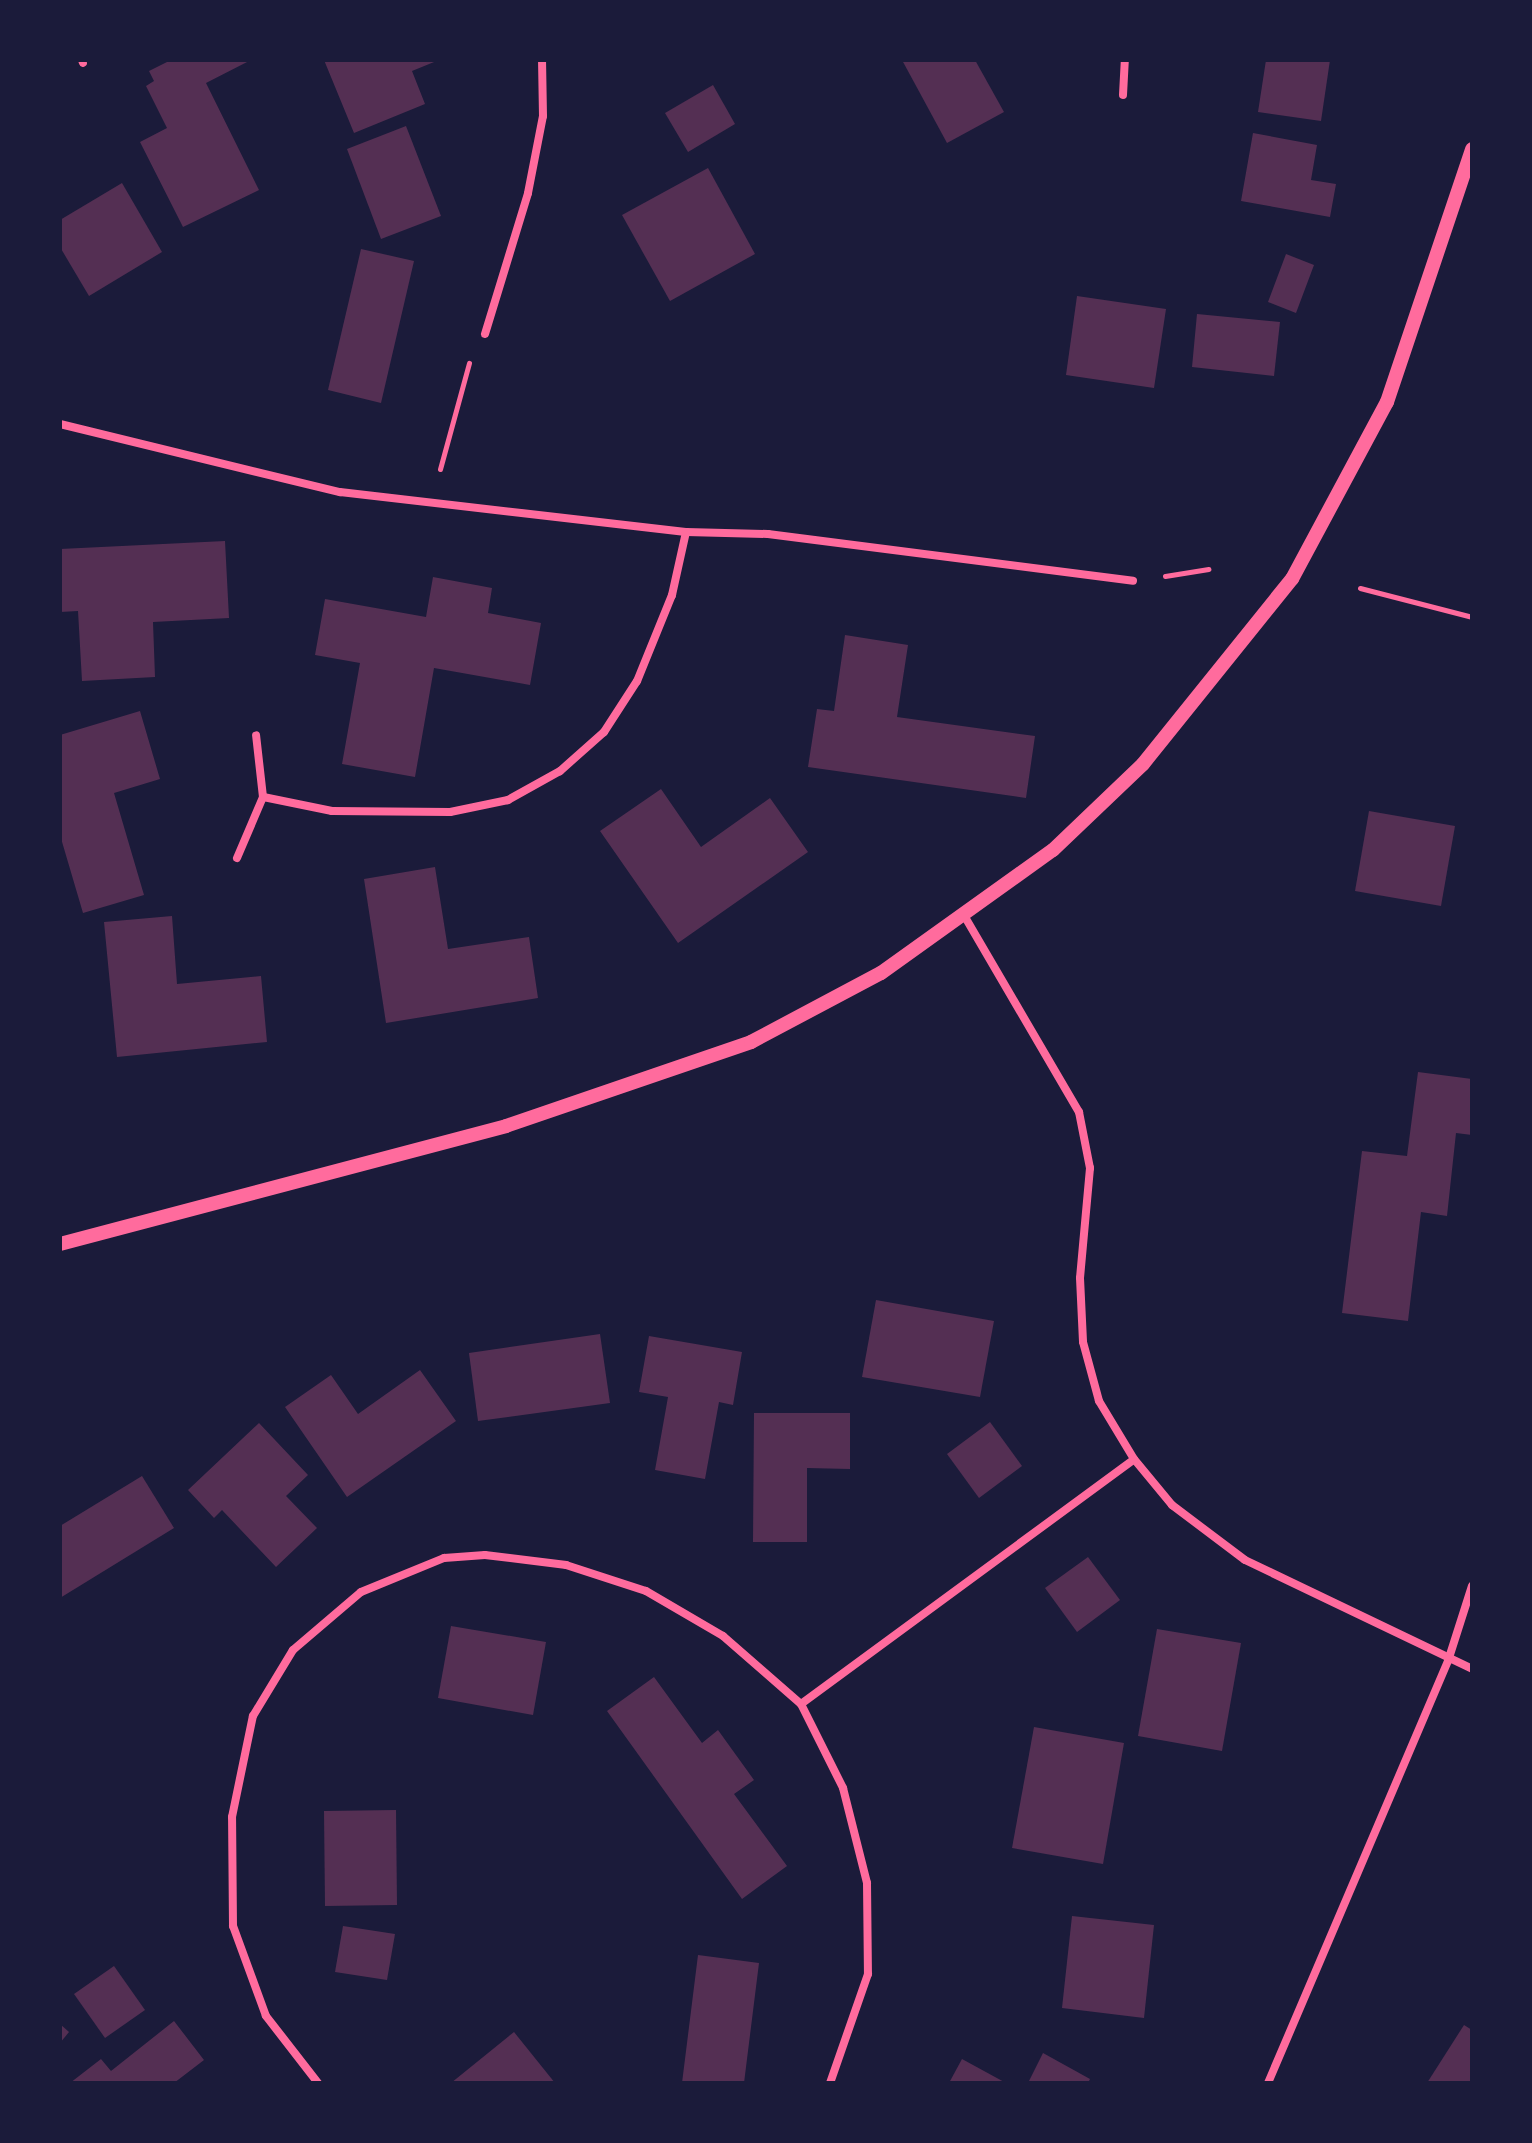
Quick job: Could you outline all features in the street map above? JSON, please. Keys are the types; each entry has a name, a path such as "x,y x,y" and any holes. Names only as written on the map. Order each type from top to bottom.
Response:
{"street":[{"path":"485,334 528,193 543,116 542,60"},
{"path":"1123,95 1125,60"},
{"path":"60,1244 506,1126 751,1042 881,973 965,917 1053,850 1143,764 1292,579 1387,402 1472,149"},
{"path":"60,424 239,471 430,508 686,532 768,534 1133,581"},
{"path":"263,797 362,814 450,812 508,800 560,771 604,732 637,681 672,595 686,532"},
{"path":"237,858 263,797 256,735"},
{"path":"965,917 1079,1112 1090,1168 1080,1278 1083,1342 1099,1401 1134,1459 1172,1505 1245,1560 1448,1661 1472,1669"},
{"path":"801,1704 1134,1459"},
{"path":"318,2083 266,2016 244,1970 228,1872 253,1716 269,1680 324,1619 361,1592 444,1558 526,1557 605,1577 684,1610 801,1704 843,1788 867,1883 868,1974 830,2083"},
{"path":"1268,2083 1448,1661 1472,1586"}],"path":[{"path":"430,508 463,374 485,334"},
{"path":"1360,588 1472,617"}],"building":[{"path":"171,60 251,60 206,83 259,190 183,227 140,142 167,128 146,86 154,81 149,71"},
{"path":"324,60 439,60 412,71 425,104 354,133"},
{"path":"902,60 975,60 1004,112 947,143"},
{"path":"1266,60 1330,60 1321,121 1258,112"},
{"path":"713,85 735,124 688,152 665,113"},
{"path":"406,126 441,216 381,239 347,149"},
{"path":"1253,133 1317,145 1311,180 1336,184 1330,217 1241,201"},
{"path":"708,168 755,254 670,301 622,215"},
{"path":"122,183 162,252 89,296 60,247 60,220"},
{"path":"361,249 414,261 381,403 328,390"},
{"path":"1286,254 1314,265 1296,313 1268,302"},
{"path":"1077,296 1166,309 1154,388 1066,375"},
{"path":"1197,314 1280,322 1274,376 1192,367"},
{"path":"225,541 229,618 153,622 155,677 82,681 78,611 60,612 60,549"},
{"path":"433,577 492,588 488,613 541,623 530,685 434,668 415,777 342,764 360,663 315,655 325,599 426,617"},
{"path":"845,635 908,645 897,717 1035,736 1026,798 808,767 817,709 834,711"},
{"path":"140,711 160,779 114,793 144,895 83,913 60,835 60,735"},
{"path":"661,789 701,847 770,798 808,852 678,943 600,831"},
{"path":"1369,811 1455,826 1441,906 1355,891"},
{"path":"435,867 448,949 529,937 538,998 386,1023 364,879"},
{"path":"172,916 177,984 261,976 267,1042 117,1057 104,922"},
{"path":"1418,1072 1472,1079 1472,1135 1456,1133 1447,1216 1421,1212 1408,1321 1342,1313 1362,1151 1407,1156"},
{"path":"876,1300 994,1321 980,1397 862,1377"},
{"path":"600,1334 610,1403 478,1421 469,1353"},
{"path":"649,1336 742,1352 733,1405 719,1402 705,1479 655,1470 668,1397 639,1392"},
{"path":"420,1370 456,1421 347,1497 285,1407 331,1375 358,1414"},
{"path":"754,1413 850,1413 850,1469 807,1468 807,1542 753,1542"},
{"path":"990,1422 1022,1466 979,1498 947,1454"},
{"path":"259,1423 308,1475 286,1496 317,1528 276,1567 222,1510 214,1518 188,1490"},
{"path":"142,1476 174,1528 60,1598 60,1526"},
{"path":"1088,1557 1120,1600 1077,1632 1045,1588"},
{"path":"451,1626 546,1642 533,1715 438,1698"},
{"path":"1157,1629 1241,1643 1222,1751 1138,1736"},
{"path":"654,1677 702,1743 718,1730 754,1780 734,1794 787,1866 742,1899 607,1711"},
{"path":"1034,1727 1124,1743 1103,1864 1012,1848"},
{"path":"396,1810 397,1905 325,1906 324,1811"},
{"path":"1072,1916 1154,1925 1144,2018 1062,2008"},
{"path":"343,1926 395,1934 387,1980 335,1972"},
{"path":"698,1955 759,1963 744,2083 682,2083"},
{"path":"114,1966 145,2010 105,2038 74,1994"},
{"path":"174,2021 204,2060 174,2083 70,2083 101,2059 111,2071"},
{"path":"60,2024 69,2032 60,2043"},
{"path":"1464,2025 1472,2030 1472,2083 1427,2083"},
{"path":"514,2032 555,2083 451,2083"},
{"path":"1043,2053 1090,2079 1088,2083 1028,2083"},
{"path":"962,2059 1006,2083 949,2083"}]}
